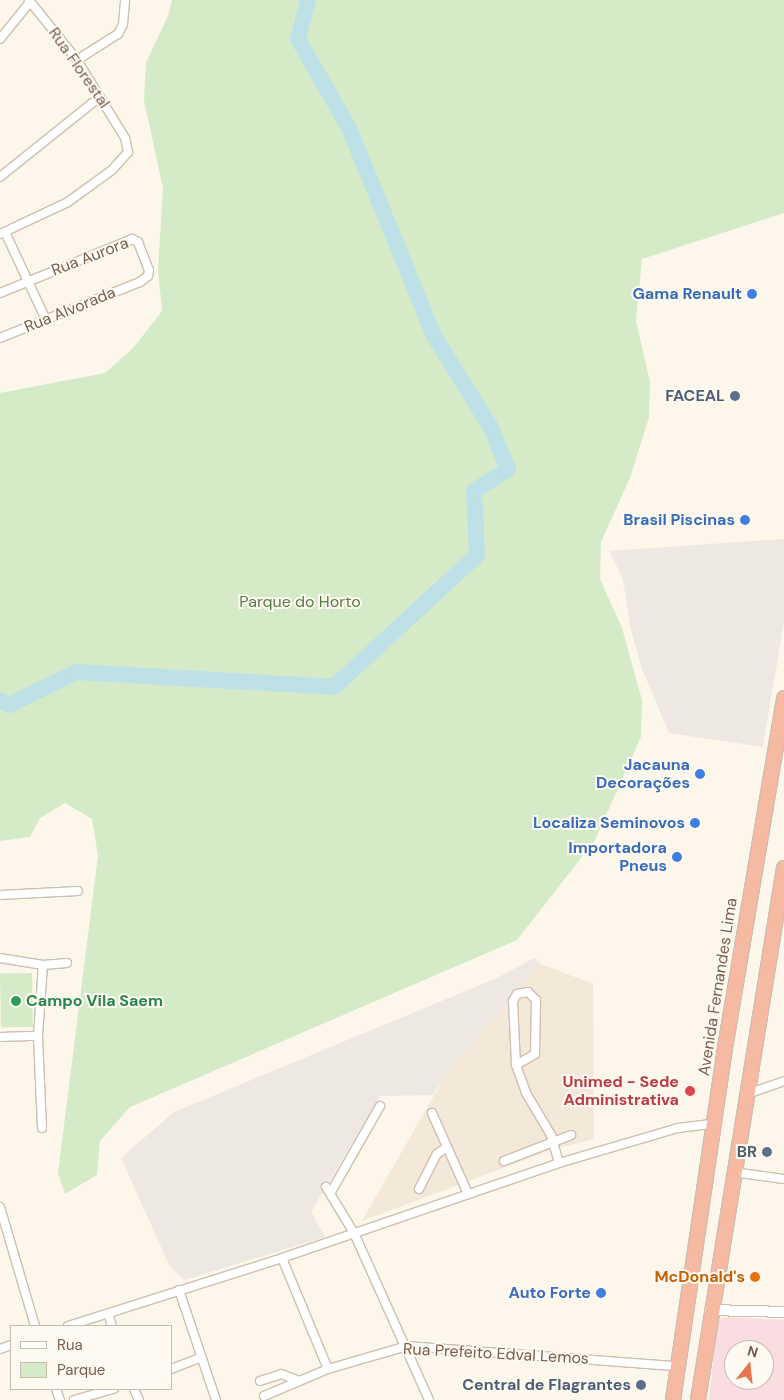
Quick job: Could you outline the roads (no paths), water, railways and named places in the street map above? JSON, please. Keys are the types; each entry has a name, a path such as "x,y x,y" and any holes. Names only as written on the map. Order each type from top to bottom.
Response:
{"highway":[{"name":"Avenida Fernandes Lima","path":"673,1400 676,1366 713,1124 784,698"},
{"path":"698,1400 710,1310 784,868"}],"street":[{"path":"77,60 118,34 123,24 125,0"},
{"path":"0,39 30,1"},
{"name":"Rua Florestal","path":"3,233 68,202 112,170 126,156 125,138 100,97 77,60 30,1"},
{"path":"0,177 100,97"},
{"path":"3,233 46,320"},
{"name":"Rua Aurora","path":"0,293 132,239 138,242 148,270 148,276 140,282"},
{"name":"Rua Alvorada","path":"0,338 140,282"},
{"path":"0,895 78,891"},
{"path":"0,958 43,965 67,963"},
{"path":"42,1128 38,1036 43,965"},
{"path":"516,1065 535,1054 536,1000 524,992 513,1000 516,1065 526,1093 553,1143 558,1163"},
{"path":"0,1037 38,1036"},
{"path":"745,1095 784,1081"},
{"path":"380,1106 328,1190 354,1233 407,1346 429,1400"},
{"path":"432,1113 468,1194"},
{"path":"71,1325 282,1258 558,1163 678,1128 713,1124"},
{"path":"504,1161 571,1135"},
{"path":"419,1189 437,1154 447,1147"},
{"path":"733,1172 784,1178"},
{"path":"0,1207 35,1325"},
{"path":"282,1258 328,1369"},
{"path":"178,1290 216,1400"},
{"path":"710,1310 784,1312"},
{"path":"108,1313 112,1325"},
{"name":"Rua Prefeito Edval Lemos","path":"264,1396 328,1369 407,1346 676,1366"},
{"path":"172,1369 200,1358"},
{"path":"260,1381 281,1374 299,1381"},
{"path":"74,1400 109,1390"}],"waterway":[{"path":"0,700 9,705 76,672 334,687 477,555 474,491 508,469 490,426 434,336 349,128 298,39 308,0"}],"place":[{"name":"Gama Renault","path":"752,294"},
{"name":"FACEAL","path":"735,396"},
{"name":"Brasil Piscinas","path":"745,520"},
{"name":"Jacauna Decorações","path":"700,774"},
{"name":"Localiza Seminovos","path":"695,823"},
{"name":"Importadora Pneus","path":"677,857"},
{"name":"Campo Vila Saem","path":"16,1001"},
{"name":"Unimed - Sede Administrativa","path":"690,1091"},
{"name":"BR","path":"767,1152"},
{"name":"McDonald's","path":"755,1277"},
{"name":"Auto Forte","path":"601,1293"},
{"name":"Central de Flagrantes","path":"641,1385"}],"park label":[{"name":"Parque do Horto","path":"300,602"}]}
